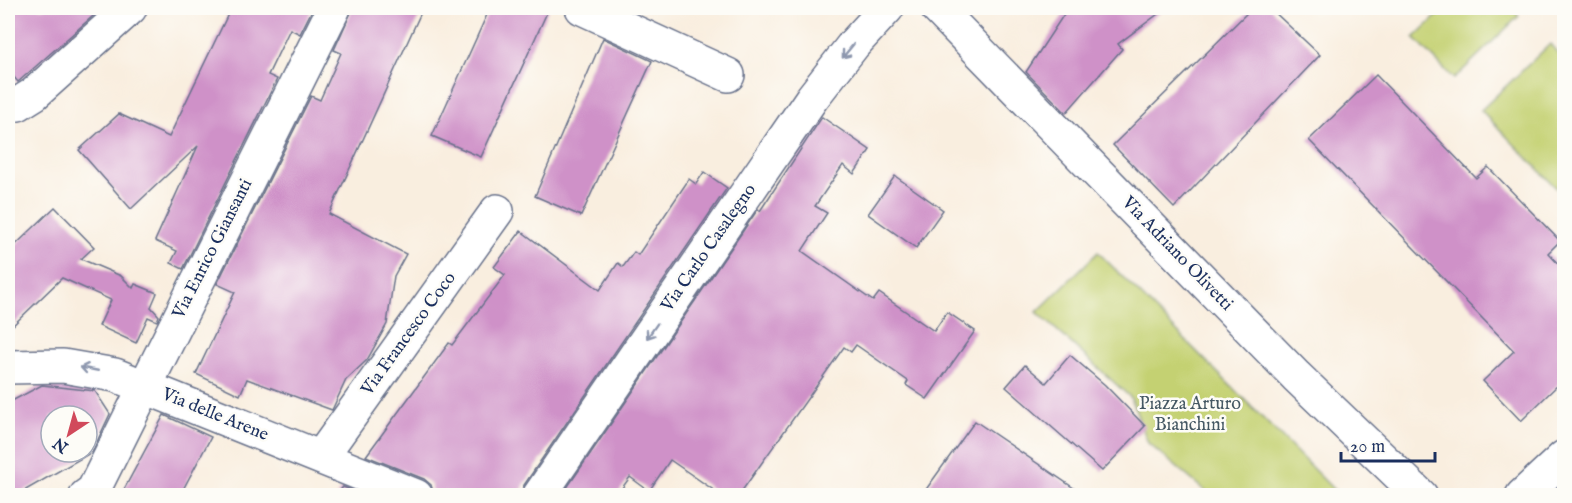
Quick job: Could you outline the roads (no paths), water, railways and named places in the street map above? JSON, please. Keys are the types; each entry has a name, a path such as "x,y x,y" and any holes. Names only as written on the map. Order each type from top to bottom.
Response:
{"street":[{"path":"8,105 18,104 34,94 129,8"},
{"name":"Via Enrico Giansanti","path":"92,494 334,8"},
{"path":"582,8 728,75"},
{"name":"Via Carlo Casalegno","path":"539,495 812,98 854,44 887,8"},
{"name":"Via Adriano Olivetti","path":"937,8 1296,376 1421,495"},
{"name":"Via Francesco Coco","path":"321,457 497,211"},
{"name":"Via delle Arene","path":"8,368 48,365 79,367 115,375 416,495"},
{"path":"1522,495 1564,457"}],"park label":[{"name":"Piazza Arturo Bianchini","path":"1190,414"}]}
